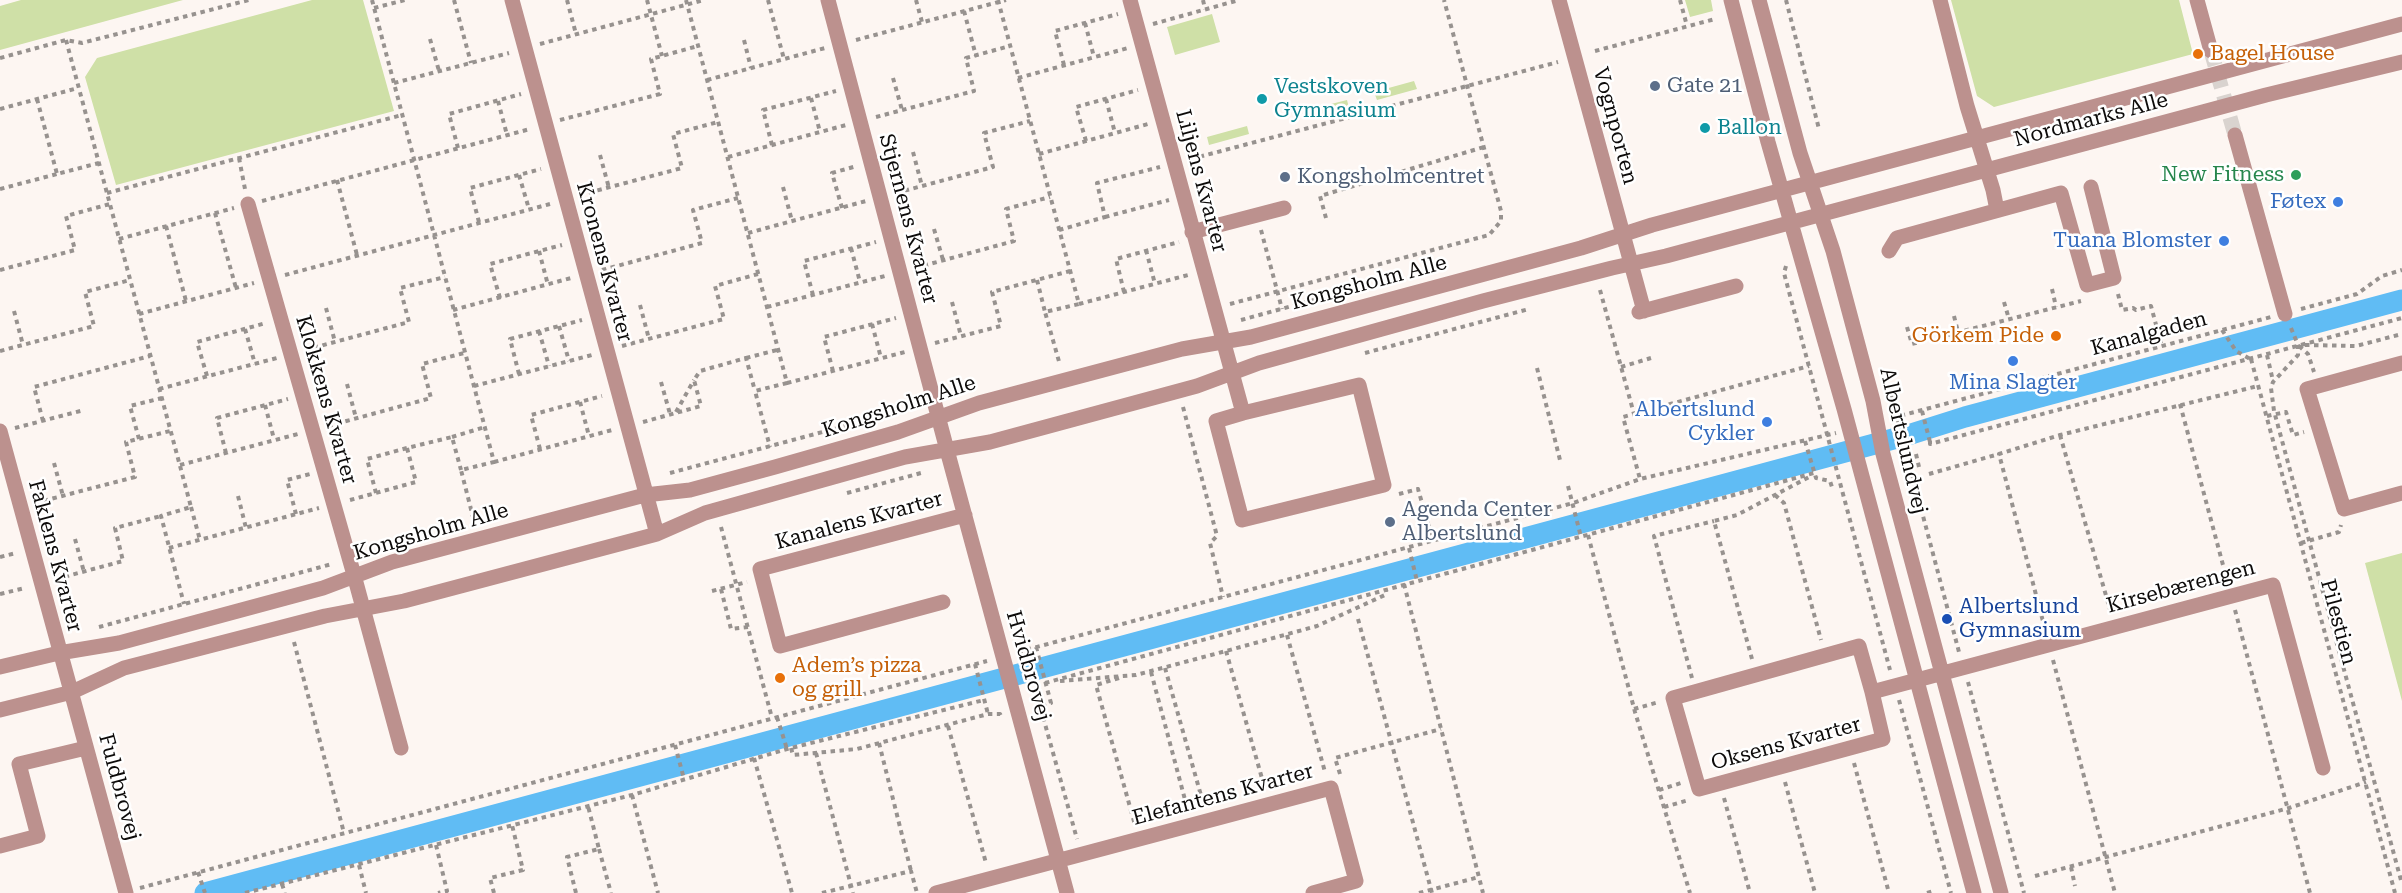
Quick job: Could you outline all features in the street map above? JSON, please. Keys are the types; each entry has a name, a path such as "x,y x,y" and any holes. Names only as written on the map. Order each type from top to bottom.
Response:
{"street":[{"name":"Kronens Kvarter","path":"512,0 657,534"},
{"name":"Stjernens Kvarter","path":"828,0 947,450"},
{"name":"Vognporten","path":"1559,0 1631,263"},
{"path":"1731,0 1831,360 1974,893"},
{"name":"Albertslundvej","path":"1759,0 1800,153 1833,251 1873,401 1883,454 2001,893"},
{"path":"1940,0 1997,210"},
{"path":"2197,0 2211,51"},
{"name":"Liljens Kvarter","path":"1131,5 1232,373"},
{"name":"Nordmarks Alle","path":"1810,182 2402,24"},
{"name":"Nordmarks Alle","path":"1792,222 2266,95 2402,62"},
{"path":"2235,135 2284,314"},
{"name":"Kongsholm Alle","path":"0,667 59,653 119,643 322,588 392,562 645,495 690,489 775,467 898,432 979,403 1182,349 1251,337 1308,322 1581,248 1623,234 1810,182"},
{"path":"1889,251 1897,238 2061,193 2087,285 2114,278 2091,187"},
{"name":"Klokkens Kvarter","path":"248,204 364,609"},
{"path":"1193,235 1284,207"},
{"path":"0,710 72,692 124,668 325,616 404,601 657,534 705,513 906,457 990,442 1197,386 1259,363 1792,222"},
{"path":"1631,263 1641,311 1736,286"},
{"path":"2402,363 2307,389 2344,509 2402,493"},
{"path":"1232,373 1243,413"},
{"path":"1359,385 1384,485 1242,520 1216,421 1243,413 1359,385"},
{"name":"Faklens Kvarter","path":"0,432 59,653 72,692"},
{"name":"Hvidbrovej","path":"947,450 1067,893"},
{"name":"Kanalens Kvarter","path":"943,602 780,646 760,569 965,515"},
{"name":"Kirsebærengen","path":"1917,680 2272,585 2323,768"},
{"path":"364,609 401,748"},
{"name":"Oksens Kvarter","path":"1859,646 1883,739 1700,789 1673,698 1825,655 1859,646"},
{"name":"Oksens Kvarter","path":"1872,692 1917,680"},
{"name":"Fuldbrovej","path":"72,692 126,887"},
{"path":"0,846 38,836 19,764 87,748"},
{"name":"Elefantens Kvarter","path":"936,893 1331,788 1356,882 1313,893"}],"path":[{"path":"0,58 66,40 82,43 249,0"},
{"path":"372,0 494,462 461,470 475,526"},
{"path":"374,8 405,0"},
{"path":"454,0 471,63"},
{"path":"567,0 576,34"},
{"path":"647,0 662,56"},
{"path":"394,83 651,14 686,2 704,0"},
{"path":"768,0 784,59"},
{"path":"916,0 922,22"},
{"path":"998,0 1079,304"},
{"path":"1203,0 1205,9"},
{"path":"1138,28 1239,0"},
{"path":"1214,308 1489,235 1501,222 1501,211 1444,0"},
{"path":"1680,0 1687,26"},
{"path":"1786,0 1819,129"},
{"path":"686,2 786,383"},
{"path":"1064,65 1055,31 1085,23 1131,5"},
{"path":"964,11 976,56"},
{"path":"1595,51 1715,19"},
{"path":"1085,23 1095,57"},
{"path":"430,39 439,71"},
{"path":"66,40 200,540"},
{"path":"744,40 752,68"},
{"path":"1018,78 1142,44"},
{"path":"119,239 660,94 651,59 698,46"},
{"path":"728,157 974,91 966,58 1010,46"},
{"path":"1106,217 1097,183 1558,62"},
{"path":"893,78 902,110"},
{"path":"1086,141 1076,107 1153,86"},
{"path":"772,145 763,110 851,87"},
{"path":"0,109 78,88"},
{"path":"458,148 449,114 536,90"},
{"path":"811,98 820,132"},
{"path":"37,99 57,174"},
{"path":"1106,99 1115,133"},
{"path":"498,101 507,135"},
{"path":"107,193 402,115"},
{"path":"1039,154 1162,120"},
{"path":"748,233 993,167 984,134 1030,121"},
{"path":"139,314 682,168 673,135 718,122"},
{"path":"1326,219 1320,196 1484,147"},
{"path":"913,152 922,186"},
{"path":"600,155 609,188"},
{"path":"239,158 248,204"},
{"path":"842,208 832,173 871,162"},
{"path":"0,189 99,163"},
{"path":"479,223 470,188 556,165"},
{"path":"519,175 529,209"},
{"path":"337,180 358,255"},
{"path":"783,187 792,221"},
{"path":"1059,230 1182,196"},
{"path":"767,308 1014,241 1006,209 1050,197"},
{"path":"453,310 702,243 693,210 738,198"},
{"path":"0,269 75,250 66,216 110,204"},
{"path":"216,213 236,288"},
{"path":"1257,214 1282,309"},
{"path":"166,226 186,302"},
{"path":"934,229 943,261"},
{"path":"1124,292 1116,259 1193,235"},
{"path":"813,295 804,261 891,238"},
{"path":"500,298 490,264 577,241"},
{"path":"851,248 860,282"},
{"path":"1146,250 1155,284"},
{"path":"539,251 548,285"},
{"path":"1787,264 1784,273 1834,467 1951,893"},
{"path":"1045,312 1203,270"},
{"name":"Kanalgaden","path":"1900,416 2357,294 2382,276 2402,270"},
{"path":"770,447 755,391 1001,326 992,292 1070,271"},
{"path":"474,386 724,319 715,285 758,274"},
{"path":"159,389 409,322 400,288 445,277"},
{"path":"2114,278 2122,310 2133,308 2136,310 2151,306 2162,347"},
{"path":"0,351 94,326 85,292 130,280"},
{"path":"1037,280 1061,368"},
{"path":"1907,327 1912,344 2084,300 2087,285"},
{"path":"1609,287 1597,290 1634,414"},
{"path":"2052,289 2056,307"},
{"path":"952,302 961,336"},
{"path":"2004,302 2009,319"},
{"path":"640,305 649,339"},
{"path":"1363,354 1537,307"},
{"path":"326,308 335,342"},
{"path":"14,311 23,345"},
{"path":"833,371 824,337 911,314"},
{"path":"519,374 510,339 597,316"},
{"path":"1954,316 1958,332"},
{"path":"1922,411 1930,443 2402,318"},
{"path":"207,376 197,342 281,319"},
{"path":"872,324 881,358"},
{"path":"559,326 568,361"},
{"path":"245,329 255,364"},
{"path":"2222,330 2236,351 2251,359"},
{"path":"539,331 549,366"},
{"path":"2298,345 2356,346 2402,334"},
{"path":"2298,345 2298,355 2294,362 2273,382 2271,388 2274,414 2402,884"},
{"path":"2298,345 2308,354 2318,386"},
{"path":"746,358 778,350"},
{"path":"180,465 431,398 422,364 464,353"},
{"path":"2267,355 2273,382"},
{"path":"44,421 34,387 150,356"},
{"path":"1621,367 1651,358"},
{"name":"Pilestien","path":"2251,359 2395,893"},
{"path":"1640,478 1623,417 1761,377 1831,360"},
{"path":"1537,368 1560,460"},
{"path":"662,382 673,414 694,380"},
{"path":"347,384 356,418"},
{"path":"1929,474 2060,435 2258,386"},
{"path":"540,449 531,415 618,392"},
{"path":"226,453 217,418 303,395"},
{"path":"1891,396 2024,893"},
{"path":"139,439 130,406 162,398"},
{"path":"580,402 589,436"},
{"path":"1182,403 1217,536 1210,543 1223,597"},
{"path":"2180,404 2310,893"},
{"path":"265,405 274,440"},
{"path":"0,432 84,410"},
{"path":"2267,416 2286,412 2293,435 2319,427"},
{"path":"452,436 485,427"},
{"path":"20,507 135,477 126,442 170,430"},
{"path":"2060,435 2114,627"},
{"path":"1016,653 1573,503 1640,478 1805,441 1816,478 1830,481 1833,490"},
{"path":"376,493 367,459 407,448"},
{"path":"1916,454 1919,467"},
{"path":"1999,454 2115,893"},
{"path":"54,463 63,496"},
{"path":"836,496 951,465"},
{"path":"296,514 287,480 325,470"},
{"path":"1696,692 1654,536 1737,514 1797,485 1814,473"},
{"path":"1045,683 1814,473"},
{"path":"1384,485 1399,494 1418,489 1433,541"},
{"path":"1568,486 1581,537"},
{"path":"1775,495 1785,505 1825,655"},
{"path":"238,496 246,528"},
{"path":"0,587 1,594 123,561 115,528 191,507"},
{"path":"2301,543 2339,532 2344,509"},
{"path":"161,516 184,604"},
{"path":"1714,521 1756,675"},
{"path":"711,530 732,524"},
{"path":"721,527 775,718 794,755 857,748 988,714 1000,714 1003,724"},
{"path":"1588,535 1634,709 1690,893"},
{"path":"75,539 84,572"},
{"path":"1409,548 1417,581"},
{"path":"712,591 762,578"},
{"path":"1404,584 1483,893"},
{"path":"721,589 731,629 748,627"},
{"path":"1057,680 1068,682 1151,672 1317,626 1385,595 1386,590"},
{"path":"1358,620 1432,891"},
{"path":"1287,634 1331,788 1341,778 1335,758 1441,729"},
{"path":"283,645 305,639"},
{"path":"294,642 344,833"},
{"path":"1036,648 1051,703 1040,706 1081,855"},
{"path":"1226,651 1269,805"},
{"path":"126,887 198,872 995,658"},
{"path":"975,664 988,714"},
{"path":"1165,668 1208,821"},
{"path":"1151,672 1192,825"},
{"path":"1128,676 1096,685 1139,839"},
{"path":"1634,709 1673,698"},
{"path":"245,893 632,795 789,748 984,700"},
{"path":"948,726 990,879"},
{"path":"879,743 917,893"},
{"path":"675,744 684,779"},
{"path":"1850,748 1889,893"},
{"path":"816,753 853,893"},
{"path":"754,758 792,893"},
{"path":"1780,767 1815,893"},
{"path":"1659,790 1696,779"},
{"path":"2035,876 2289,808 2366,782"},
{"path":"1720,783 1750,893"},
{"path":"632,795 658,893"},
{"path":"588,806 611,893"},
{"path":"494,893 490,878 523,870 512,825"},
{"path":"436,845 447,891 438,893"},
{"path":"576,893 567,857 599,849"},
{"path":"359,864 366,893"},
{"path":"2070,867 2075,886"},
{"path":"198,872 205,893"},
{"path":"822,893 911,872"},
{"path":"1419,893 1479,877"},
{"path":"282,884 285,893"},
{"path":"1927,893 1934,891"}],"green space":[{"path":"21,0 183,0 0,50 0,6"},
{"path":"312,0 363,0 394,111 116,185 85,77 97,58"},
{"path":"1685,0 1711,0 1713,11 1690,17"},
{"path":"1951,0 2179,0 2193,54 1994,107 1977,96"},
{"path":"1212,14 1220,42 1175,55 1167,27"},
{"path":"1414,81 1417,89 1377,100 1374,92"},
{"path":"1347,100 1349,108 1309,119 1307,110"},
{"path":"1247,126 1249,134 1209,145 1207,137"},
{"path":"2402,553 2402,701 2365,563"}],"waterway":[{"path":"205,893 2402,300"}],"tunnel":[{"path":"2211,51 2235,135"}],"place":[{"name":"Bagel House","path":"2198,54"},
{"name":"Gate 21","path":"1655,86"},
{"name":"Vestskoven Gymnasium","path":"1262,99"},
{"name":"Ballon","path":"1705,128"},
{"name":"New Fitness","path":"2296,175"},
{"name":"Kongsholmcentret","path":"1285,177"},
{"name":"Føtex","path":"2338,202"},
{"name":"Tuana Blomster","path":"2224,241"},
{"name":"Görkem Pide","path":"2056,336"},
{"name":"Mina Slagter","path":"2013,361"},
{"name":"Albertslund Cykler","path":"1767,422"},
{"name":"Agenda Center Albertslund","path":"1390,522"},
{"name":"Albertslund Gymnasium","path":"1947,619"},
{"name":"Adem’s pizza og grill","path":"780,678"}]}
